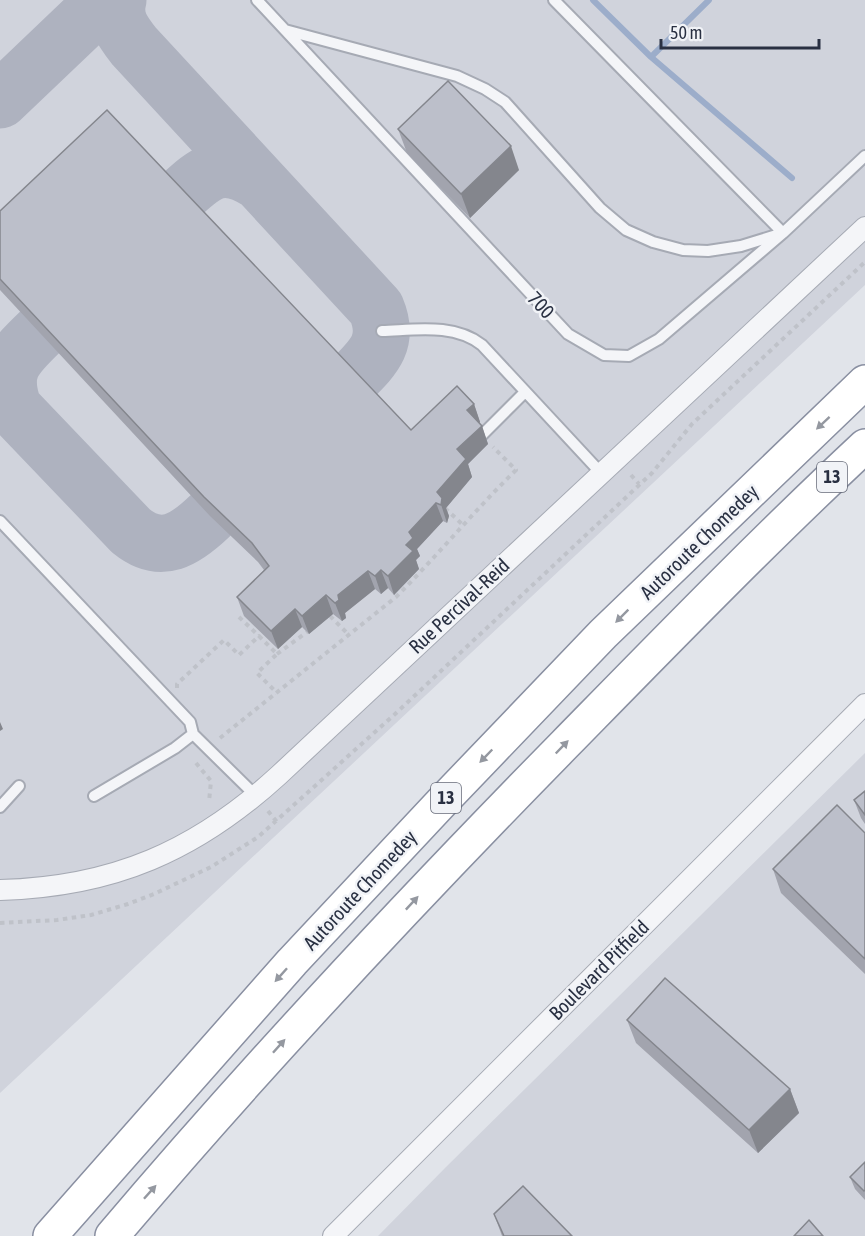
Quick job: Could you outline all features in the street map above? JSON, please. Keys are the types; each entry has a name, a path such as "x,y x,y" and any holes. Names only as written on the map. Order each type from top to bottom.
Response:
{"highway":[{"name":"Autoroute Chomedey","path":"50,1236 285,970 441,803 603,634 865,382"},
{"name":"13","path":"111,1236 305,1018 465,846 663,642 865,446"}],"street":[{"name":"Rue Percival-Reid","path":"0,890 81,882 135,867 186,843 227,818 256,796 865,227"},
{"name":"Boulevard Pitfield","path":"333,1236 865,704"}],"lane":[{"name":"700","path":"257,0 568,334 604,355 629,356 659,339 783,233 865,156"},
{"path":"285,30 457,76 485,89 505,102 600,208 626,230 653,242 683,250 708,251 741,246 783,233 554,0"},
{"path":"382,331 442,330 463,333 472,337 601,473"},
{"path":"481,436 525,392"},
{"path":"0,521 190,722 193,734 256,796"},
{"path":"94,796 175,748 193,734"},
{"path":"0,807 19,786"}],"path":[{"path":"220,738 396,597 516,470 494,447"},
{"path":"631,475 639,484"},
{"path":"445,508 463,525"},
{"path":"239,616 277,654"},
{"path":"330,616 348,634"},
{"path":"277,693 257,673 277,654 307,632"},
{"path":"176,694 177,684 224,640 239,655 259,636"},
{"path":"196,763 211,781 209,802"}],"shaded area":[{"path":"0,0 865,0 865,285 0,1093"},
{"path":"865,753 865,1236 378,1236 446,1167"}],"building":[{"path":"448,81 511,146 461,194 398,129"},
{"path":"107,110 411,430 457,386 474,404 467,410 482,426 457,449 466,459 437,492 442,498 441,505 436,503 409,532 413,538 406,545 413,551 388,576 381,570 375,576 368,571 338,595 339,600 335,603 326,595 302,616 295,609 271,631 237,597 269,566 252,543 204,497 0,279 0,211"},
{"path":"865,791 865,815 854,800"},
{"path":"837,805 865,833 865,959 773,869"},
{"path":"665,978 790,1089 749,1130 627,1020"},
{"path":"865,1162 865,1190 864,1191 850,1177"},
{"path":"523,1186 572,1236 504,1236 494,1214"},
{"path":"809,1220 823,1236 794,1236"}],"waterway":[{"path":"593,0 651,57 792,178"},
{"path":"651,57 709,0"}],"taxiway":[{"path":"0,100 105,0"},
{"path":"118,0 118,19 134,46 376,308 380,320 381,339 373,355 352,379"},
{"path":"178,198 206,175 215,171 234,171 258,181"},
{"path":"14,409 8,385 12,366 16,358 40,332"},
{"path":"0,394 131,531 142,538 153,542 173,542 192,532 210,516"}]}
